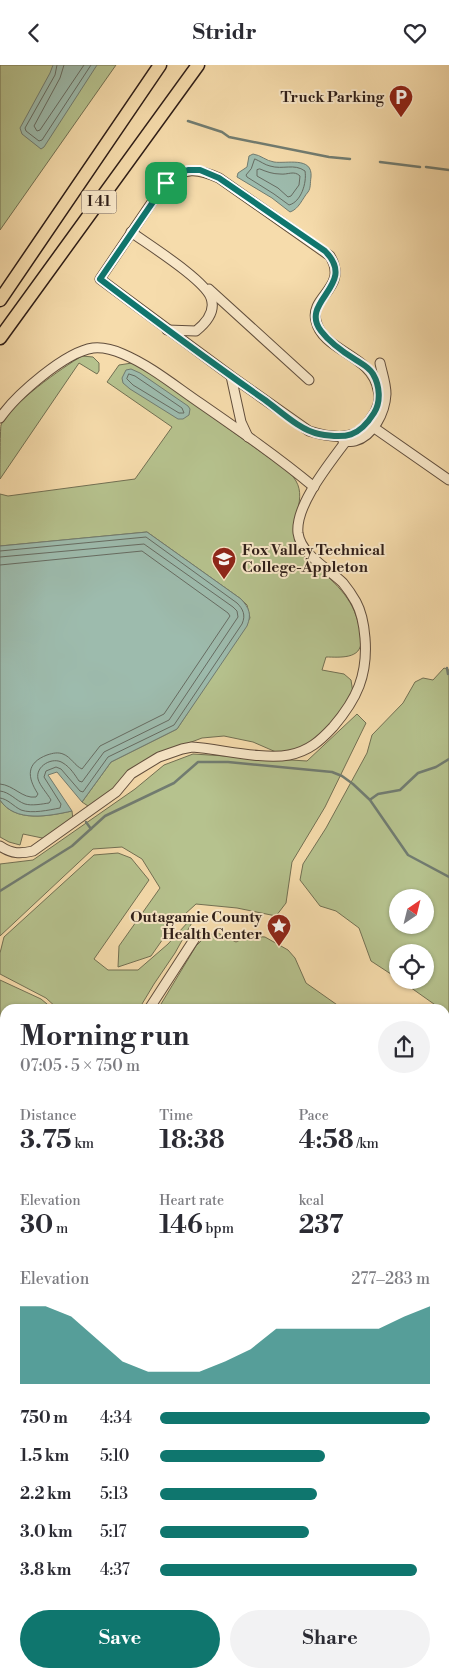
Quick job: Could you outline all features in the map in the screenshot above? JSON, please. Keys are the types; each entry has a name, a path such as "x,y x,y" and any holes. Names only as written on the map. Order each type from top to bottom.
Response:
{"highway":[{"name":"I 41","path":"0,300 160,65"},
{"name":"I 41","path":"0,338 198,65"}],"street":[{"path":"188,170 200,170 219,178 325,251 334,263 336,274 334,284 316,307 316,323 328,339 371,371 378,388 378,406 365,426 357,432 346,436 319,434 309,431 167,330 100,279 131,232 166,183 176,174 188,170"},
{"path":"131,232 200,281 309,380"},
{"path":"167,330 196,331 207,321 210,315 212,300 209,293 191,275"},
{"path":"0,418 24,393 51,370 72,356 95,348 109,349 136,360 153,370 248,437 314,487"},
{"path":"320,439 354,442 365,437 373,427 379,419 384,406 386,393 380,363"},
{"path":"231,376 241,422 248,437"},
{"path":"373,427 449,480"},
{"path":"0,846 12,853 19,854 33,851 116,792 131,774 167,754 192,747 274,756 288,755 305,751 312,747 338,720 352,701 363,678 367,658 364,625 360,611 350,592 300,541 298,529 299,519 307,499 346,441"},
{"path":"153,1004 196,935"}],"green space":[{"path":"0,65 116,65 0,230"},
{"path":"82,356 93,357 99,363 97,374 79,363 0,479 1,425 6,417 14,407 37,387"},
{"path":"132,363 148,371 290,473 296,481 300,497 294,531 298,548 347,598 356,617 361,640 358,651 354,654 343,657 326,657 322,670 344,674 351,680 353,693 321,735 308,744 290,752 276,752 253,742 224,736 202,738 154,756 91,808 82,802 111,762 177,729 250,618 247,605 241,599 147,532 0,546 0,494 8,496 135,479 172,427 107,382 119,365"},
{"path":"444,668 449,670 449,1004 434,1004 413,989 434,989 434,944 389,944 389,973 371,961 359,928 336,911 320,906 300,880 303,864 326,828 367,753 372,735 403,703 415,682 423,678 433,680"},
{"path":"357,714 366,723 325,807 292,862 286,903 276,916 237,908 196,904 172,926 151,956 118,967 119,946 160,888 142,859 122,847 93,849 0,936 0,864 33,860 135,789 164,765 193,754 307,761"},
{"path":"0,800 6,807 23,815 43,816 72,811 73,820 47,839 23,834 20,845 9,842 0,837"},
{"path":"118,853 131,858 149,880 94,959 108,970 138,970 168,944 199,910 175,953 142,1004 53,1004 46,998 0,974 0,953 4,937 94,855"},
{"path":"218,933 236,942 248,936 265,937 288,950 295,958 306,983 336,1004 161,1004 196,946 207,935"},
{"path":"0,980 41,999 47,1004 0,1004"}],"water":[{"path":"53,65 97,65 41,149 22,134 20,128"},
{"path":"253,154 271,161 298,162 308,166 311,177 310,189 296,209 290,212 272,198 237,177 238,173 247,167 249,156"},
{"path":"131,369 140,373 188,406 190,409 189,415 183,419 178,419 130,389 123,383 122,378 126,370"},
{"path":"147,532 241,599 249,611 247,626 177,729 111,762 82,802 57,772 48,775 72,811 43,816 23,815 14,812 0,800 0,546"}],"waterway":[{"path":"188,121 222,132 229,137 329,157 350,159"},
{"path":"380,162 420,167"},
{"path":"426,167 449,170"},
{"path":"447,668 448,674"},
{"path":"371,799 378,794 400,790 418,773 436,767 449,759"},
{"path":"0,891 72,846 105,816 174,783 198,762 228,762 332,772 342,776 370,800 408,855 449,877"},
{"path":"86,822 91,829"}],"place":[{"name":"Truck Parking","path":"401,118"},
{"name":"Fox Valley Technical College-Appleton","path":"224,580"},
{"name":"Outagamie County Health Center","path":"279,947"}],"route":[{"path":"188,170 200,170 209,173 219,178 330,256 334,263 336,274 334,284 316,307 316,323 328,339 342,351 367,367 374,376 379,393 378,406 365,426 352,435 346,436 319,434 309,431 178,339 100,279 166,183 176,174 188,170"}]}
